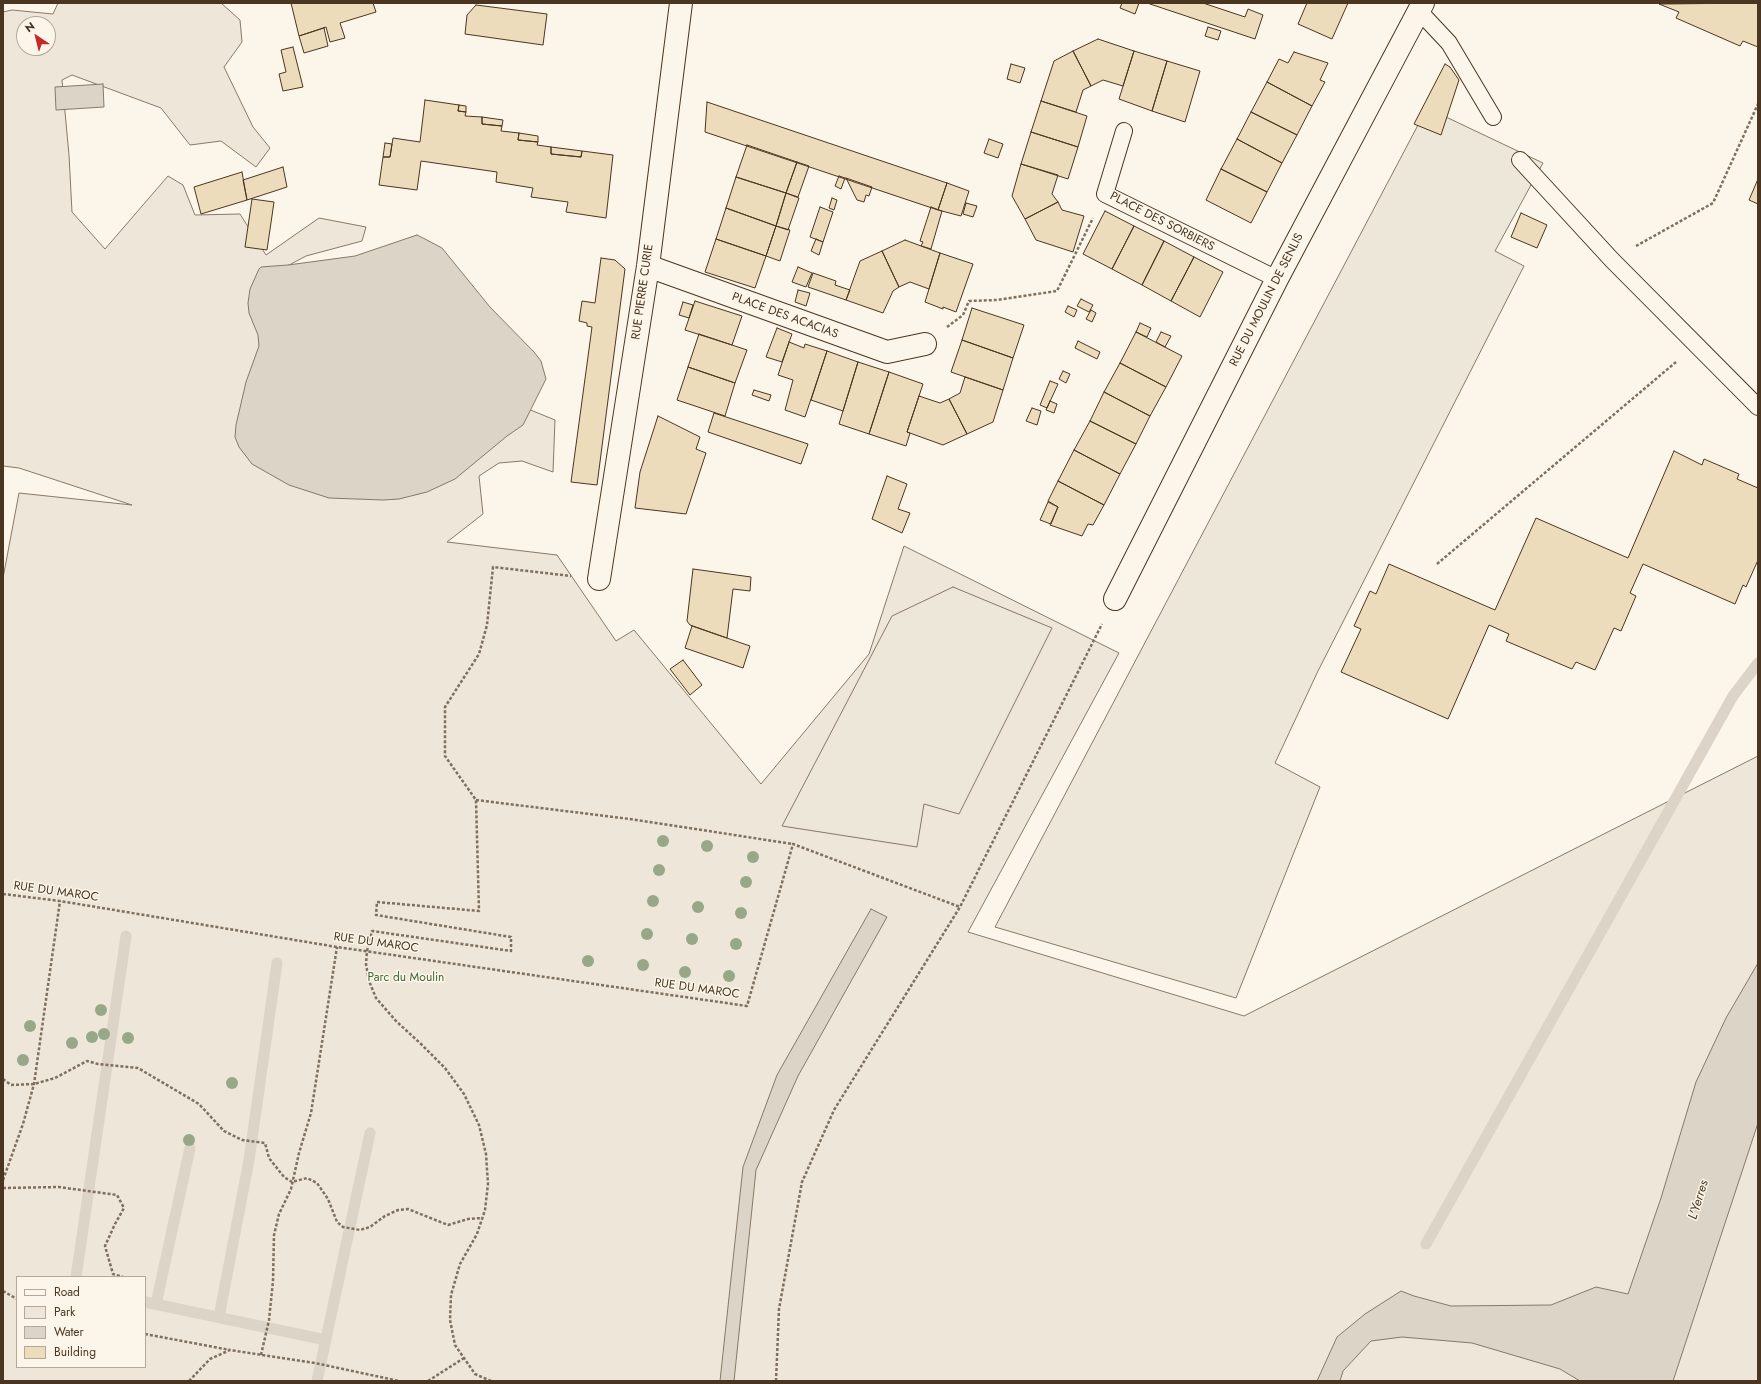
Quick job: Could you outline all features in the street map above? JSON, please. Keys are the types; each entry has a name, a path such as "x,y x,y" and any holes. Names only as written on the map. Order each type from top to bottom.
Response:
{"street":[{"name":"RUE PIERRE CURIE","path":"600,579 648,266 681,3"},
{"name":"RUE DU MOULIN DE SENLIS","path":"1115,599 1276,279 1421,7"},
{"name":"PLACE DES ACACIAS","path":"648,266 887,352 925,344"}],"lane":[{"path":"1421,7 1449,44 1493,117"},
{"name":"PLACE DES SORBIERS","path":"1124,131 1105,194 1276,279"},
{"path":"1520,160 1612,260 1758,406"}],"path":[{"path":"1612,260 1713,203 1758,104"},
{"path":"925,344 963,315 969,301 997,300 1057,291 1105,194"},
{"path":"1437,564 1696,345"},
{"path":"491,1381 475,1374 455,1345 450,1320 451,1295 460,1264 477,1234 484,1210 488,1184 486,1154 479,1125 464,1094 445,1068 422,1044 396,1021 376,998 369,981 366,964 367,951 372,931 511,951 510,937 376,915 376,902 479,911 476,800 445,756 445,707 479,654 487,625 493,567 600,579"},
{"path":"776,1381 779,1309 802,1182 834,1110 960,907 1115,599"},
{"path":"476,800 630,819 793,844 960,907"},
{"name":"RUE DU MAROC","path":"3,894 60,901 337,947 747,1006 793,844"},
{"path":"3,1180 23,1124 34,1084 60,901"},
{"path":"261,1355 269,1320 273,1281 274,1235 279,1214 291,1189 311,1113 337,947"},
{"path":"3,1079 11,1085 34,1084 55,1078 87,1061 119,1067 138,1068 199,1104 224,1131 242,1140 265,1143 270,1158 284,1177 292,1182 307,1178 317,1183 328,1199 337,1222 342,1227 360,1230 370,1227 385,1216 398,1210 408,1208 448,1225 468,1219 482,1218"},
{"path":"3,1188 59,1187 117,1195 124,1208 114,1224 105,1246 113,1274 120,1276"},
{"path":"3,1291 16,1298"},
{"path":"146,1334 230,1350 314,1363 399,1381"},
{"path":"189,1381 210,1359 230,1350"},
{"path":"428,1381 464,1358"}],"green space":[{"name":"Parc du Moulin","path":"58,3 221,3 240,20 242,42 224,67 253,127 270,148 256,167 221,141 190,145 161,108 72,75 62,80 69,155 72,212 105,249 168,176 183,185 195,215 240,214 266,255 319,218 366,227 362,241 306,256 265,278 506,400 555,420 553,472 522,461 499,463 479,476 483,514 447,542 557,555 616,641 634,630 761,784 869,654 904,546 1119,653 968,932 1244,1016 1758,756 1758,1381 3,1381 3,578 19,493 132,505 19,468 3,466 3,12 12,10 53,14"}],"shaded area":[{"path":"1427,108 1543,163 1495,251 1524,266 1318,671 1275,763 1320,787 1236,998 995,927"},
{"path":"953,587 1052,628 959,814 924,804 917,847 782,826 892,616"}],"water":[{"path":"103,84 104,107 56,110 55,87"},
{"path":"417,235 442,248 490,307 541,361 546,379 523,425 507,436 455,479 427,492 399,499 383,500 329,498 289,485 252,464 239,447 235,437 236,425 246,382 259,346 258,335 249,313 248,303 250,289 259,269 261,267 355,256"},
{"path":"871,909 887,917 798,1076 756,1170 734,1381 720,1381 743,1167 777,1075"},
{"name":"L'Yerres","path":"1758,963 1758,1123 1673,1381 1580,1381 1560,1369 1472,1343 1402,1337 1371,1341 1343,1371 1340,1381 1317,1381 1337,1337 1365,1314 1401,1291 1451,1306 1551,1305 1596,1287 1628,1294 1661,1198 1696,1082 1726,1018"}],"building":[{"path":"291,3 373,3 376,12 340,23 345,38 330,42 326,27 299,36"},
{"path":"1122,3 1139,3 1135,14 1120,8"},
{"path":"1147,3 1203,3 1245,17 1248,9 1263,15 1255,39"},
{"path":"1307,3 1348,3 1332,39 1298,24"},
{"path":"1758,3 1758,47 1743,41 1740,46 1676,18 1679,12 1659,4"},
{"path":"476,5 547,14 543,45 465,34 467,15"},
{"path":"1208,27 1221,31 1218,40 1205,36"},
{"path":"324,28 328,46 304,53 299,36"},
{"path":"1098,39 1134,51 1123,86 1103,80 1091,86 1073,51"},
{"path":"293,47 303,87 283,91 279,74 286,72 281,50"},
{"path":"1073,51 1091,86 1083,90 1076,112 1041,101 1054,61"},
{"path":"1134,51 1167,61 1152,111 1119,99"},
{"path":"1294,52 1328,63 1320,80 1325,82 1312,106 1267,82 1279,59 1288,63"},
{"path":"1167,61 1200,71 1185,122 1152,111"},
{"path":"1011,64 1025,68 1020,83 1007,79"},
{"path":"1445,64 1450,67 1459,80 1441,135 1414,124"},
{"path":"1267,82 1312,106 1297,135 1251,112"},
{"path":"425,100 459,105 458,111 466,112 465,116 482,117 482,124 502,126 501,131 519,133 518,140 538,142 537,145 551,147 551,154 581,157 582,151 613,155 606,218 566,212 568,202 531,197 533,188 496,182 497,172 421,161 417,190 379,185 383,157 390,157 393,138 420,142"},
{"path":"1041,101 1087,116 1078,147 1031,132"},
{"path":"707,102 947,183 938,210 705,132"},
{"path":"459,105 466,106 466,112 458,111"},
{"path":"1251,112 1297,135 1282,163 1237,139"},
{"path":"482,117 503,120 502,126 482,124"},
{"path":"1031,132 1078,147 1068,179 1021,164"},
{"path":"519,133 538,136 538,142 518,140"},
{"path":"989,139 1003,144 998,158 984,153"},
{"path":"1237,139 1282,163 1267,192 1221,169"},
{"path":"385,143 392,144 390,157 383,157"},
{"path":"747,145 797,162 786,193 736,177"},
{"path":"551,147 582,151 581,157 551,154"},
{"path":"797,162 809,166 798,197 786,193"},
{"path":"1021,164 1058,175 1052,194 1058,202 1025,219 1012,196"},
{"path":"283,167 287,187 247,200 243,180"},
{"path":"1221,169 1267,192 1251,223 1206,200"},
{"path":"242,172 247,200 201,214 194,187"},
{"path":"839,176 845,178 841,189 835,186"},
{"path":"736,177 786,193 776,226 726,208"},
{"path":"846,178 872,187 869,196 866,195 864,202 857,200"},
{"path":"1758,179 1758,204 1749,200"},
{"path":"947,183 969,191 961,216 938,210"},
{"path":"786,193 799,198 788,230 776,226"},
{"path":"832,198 837,200 834,210 829,208"},
{"path":"252,199 274,202 267,250 245,247"},
{"path":"1058,202 1062,210 1084,216 1073,252 1036,240 1025,219"},
{"path":"966,203 977,206 973,217 963,214"},
{"path":"820,207 833,212 823,242 810,237"},
{"path":"931,207 942,211 931,249 921,246 923,242 920,241"},
{"path":"726,208 776,226 766,256 716,239"},
{"path":"1105,211 1134,226 1112,269 1083,254"},
{"path":"1521,213 1547,225 1537,248 1511,237"},
{"path":"776,226 790,230 780,261 766,256"},
{"path":"1134,226 1164,241 1142,285 1112,269"},
{"path":"716,239 766,256 755,288 705,272"},
{"path":"816,239 823,242 819,255 811,251"},
{"path":"905,240 940,253 929,289 910,282 899,287 882,251"},
{"path":"1164,241 1194,257 1171,301 1142,285"},
{"path":"882,251 899,287 893,291 883,313 846,300 860,261"},
{"path":"940,253 973,264 956,312 925,302"},
{"path":"1194,257 1223,272 1200,317 1171,301"},
{"path":"601,258 615,260 625,269 597,485 571,482 592,327 587,326 587,323 579,321 582,301 595,303"},
{"path":"798,267 812,273 806,287 792,282"},
{"path":"813,273 836,281 835,285 850,290 846,300 808,287"},
{"path":"798,290 810,293 806,306 795,302"},
{"path":"1081,299 1093,305 1089,312 1077,306"},
{"path":"695,301 742,316 732,345 685,330"},
{"path":"683,302 693,305 689,318 679,315"},
{"path":"1068,306 1077,310 1074,317 1065,312"},
{"path":"972,308 1024,325 1013,358 962,340"},
{"path":"1091,310 1096,313 1092,322 1086,319"},
{"path":"1140,323 1151,328 1147,337 1136,332"},
{"path":"777,328 792,334 782,362 766,357"},
{"path":"1136,332 1182,356 1166,387 1120,363"},
{"path":"1161,332 1171,336 1165,347 1156,342"},
{"path":"699,334 747,350 735,383 688,367"},
{"path":"962,340 1013,358 1003,390 951,372"},
{"path":"1078,341 1100,352 1097,359 1075,348"},
{"path":"789,342 804,348 805,344 827,351 805,417 785,410 793,380 778,375"},
{"path":"827,351 858,362 843,411 811,400"},
{"path":"858,362 889,372 869,434 839,424"},
{"path":"1120,363 1166,387 1150,416 1104,392"},
{"path":"688,367 735,383 725,416 677,400"},
{"path":"1063,371 1070,374 1066,383 1059,379"},
{"path":"889,372 923,384 907,432 910,433 906,446 869,434"},
{"path":"965,377 1003,390 993,422 967,434 949,399 960,393"},
{"path":"1050,381 1058,384 1047,408 1040,405"},
{"path":"754,390 771,395 769,401 752,395"},
{"path":"1104,392 1150,416 1136,444 1090,421"},
{"path":"919,396 940,403 949,399 967,434 943,445 907,432"},
{"path":"1050,401 1057,404 1054,413 1046,410"},
{"path":"1032,408 1041,411 1037,425 1026,421"},
{"path":"714,413 808,444 801,464 708,432"},
{"path":"658,416 700,437 696,449 706,453 686,514 635,508 640,472"},
{"path":"1090,421 1136,444 1120,474 1074,450"},
{"path":"1074,450 1120,474 1104,505 1058,481"},
{"path":"1674,451 1702,465 1704,459 1739,474 1737,479 1758,488 1758,560 1746,587 1743,585 1735,604 1643,564 1630,593 1636,596 1621,631 1614,628 1595,670 1576,662 1572,669 1506,641 1509,634 1489,625 1448,719 1341,672 1361,629 1354,626 1370,591 1376,594 1389,564 1495,610 1536,518 1628,558"},
{"path":"887,476 907,484 898,509 910,513 902,533 872,519"},
{"path":"1058,481 1104,505 1093,525 1088,524 1082,536 1050,525 1058,507 1048,501"},
{"path":"1048,502 1058,507 1051,524 1040,520"},
{"path":"693,569 751,577 750,591 733,589 727,638 690,625 687,621"},
{"path":"692,626 750,646 743,668 685,648"},
{"path":"683,660 702,685 690,695 670,669"}],"waterway":[{"path":"1426,1244 1733,696 1758,663"},
{"path":"76,1276 126,936"},
{"path":"219,1317 249,1160 277,963"},
{"path":"317,1381 370,1133"},
{"path":"156,1304 190,1148"},
{"path":"146,1302 326,1340"}]}
